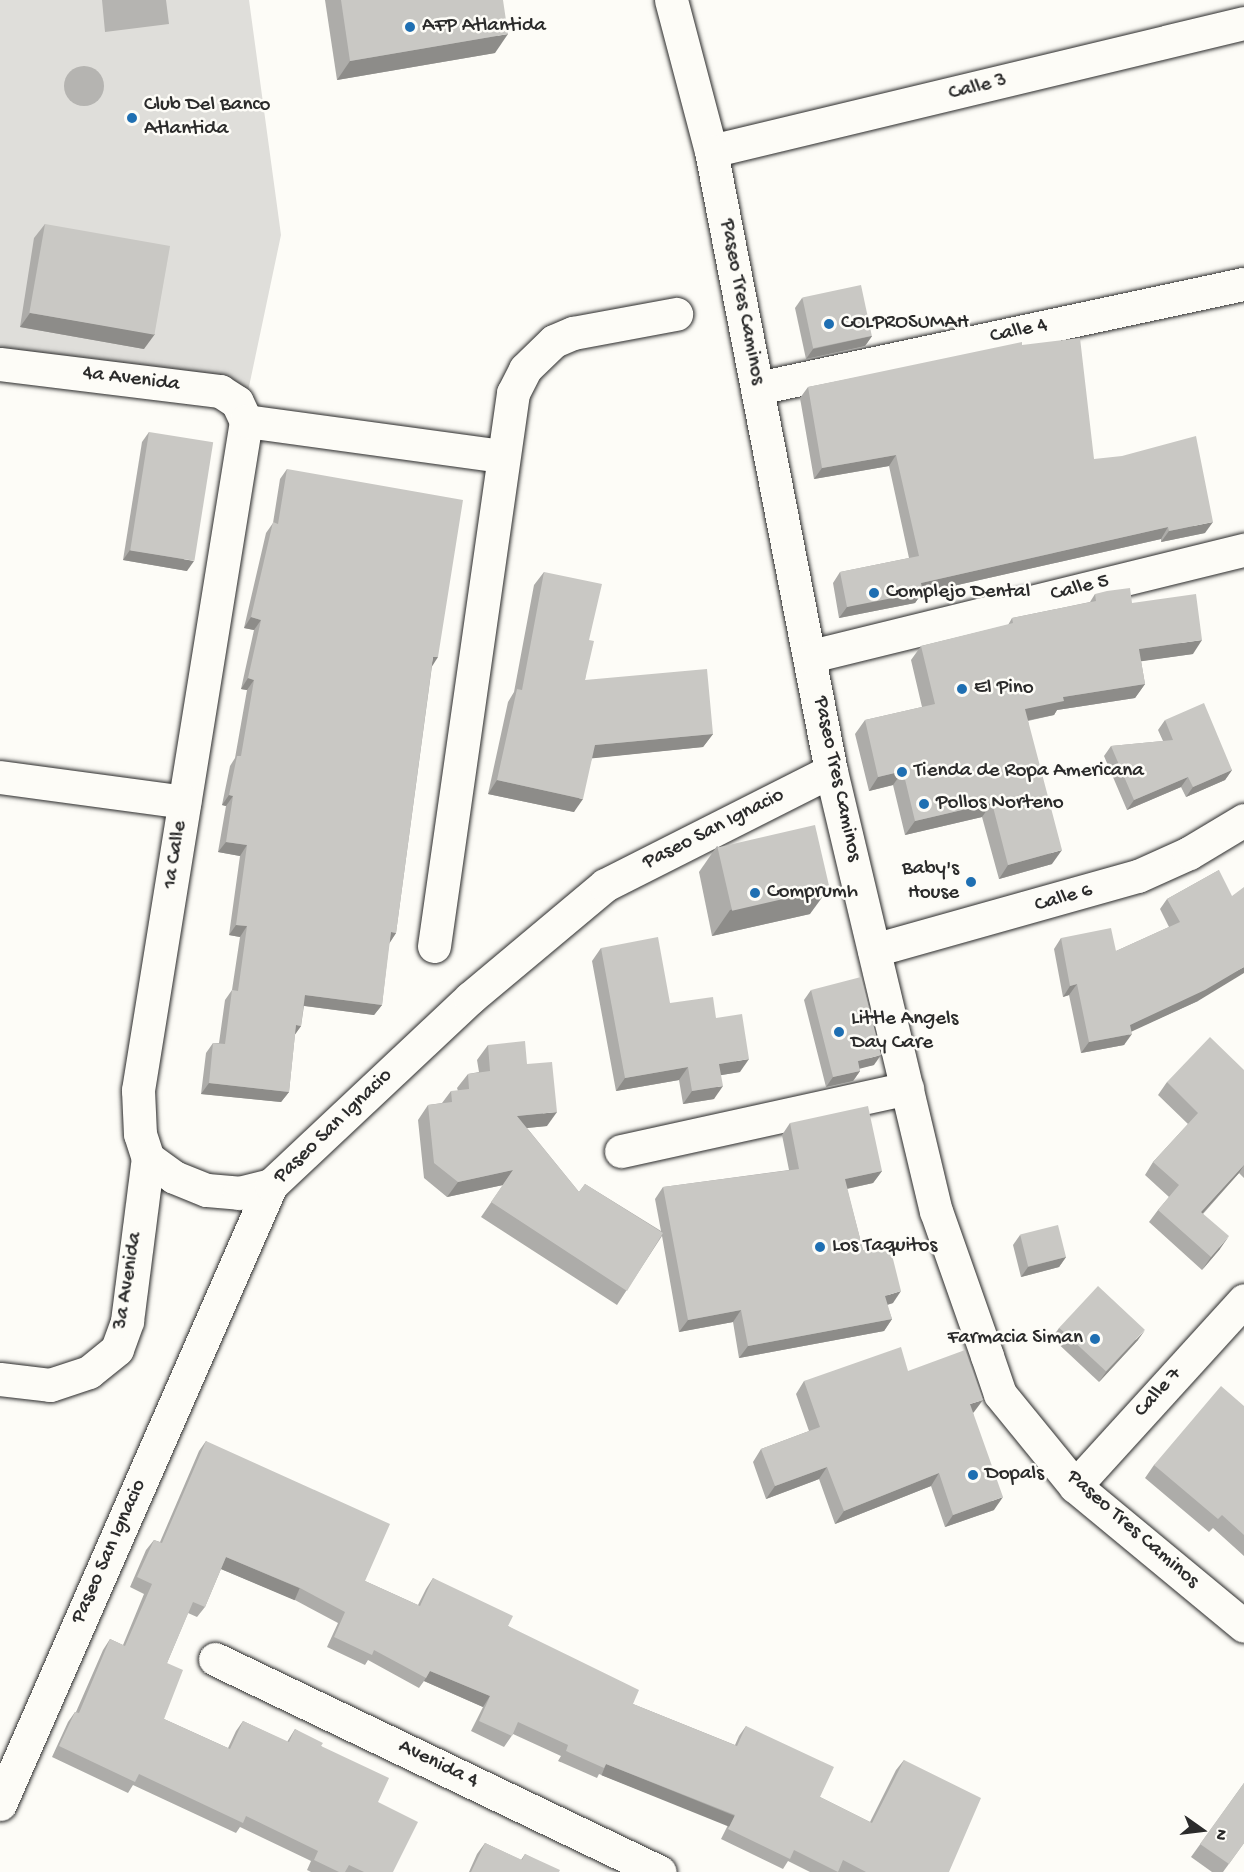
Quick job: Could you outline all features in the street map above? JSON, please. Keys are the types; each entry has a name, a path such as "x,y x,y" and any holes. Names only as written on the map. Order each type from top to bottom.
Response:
{"street":[{"name":"Paseo Tres Caminos","path":"671,0 711,151 811,656 831,771 936,1210 1000,1394 1075,1486 1244,1626"},
{"name":"Calle 3","path":"711,151 1244,23"},
{"name":"Calle 4","path":"758,388 1244,284"},
{"path":"434,946 513,393 538,353 573,333 676,314"},
{"name":"4a Avenida","path":"0,364 220,391 237,402 246,421"},
{"path":"246,421 503,456"},
{"name":"1a Calle","path":"148,1158 140,1134 138,1090 246,421"},
{"name":"Calle 5","path":"811,656 1244,550"},
{"name":"Paseo San Ignacio","path":"0,1804 271,1185 470,998 605,885 831,771"},
{"path":"0,777 184,802"},
{"name":"Calle 6","path":"874,950 1138,876 1189,854 1244,820"},
{"path":"621,1151 907,1088"},
{"path":"148,1158 174,1177 207,1190 239,1193 271,1185"},
{"name":"3a Avenida","path":"0,1379 50,1385 89,1372 117,1349 127,1321 148,1158"},
{"name":"Calle 7","path":"1075,1486 1244,1300"},
{"name":"Avenida 4","path":"215,1659 660,1872"}],"shaded area":[{"name":"Club Del Banco Atlantida","path":"0,0 249,0 281,235 243,415 218,400 0,369"},
{"path":"102,0 166,0 169,24 105,32"},
{"path":"84,66 98,72 104,86 98,100 84,106 70,100 64,86 70,72"}],"building":[{"name":"AFP Atlantida","path":"341,0 503,0 508,34 350,61"},
{"path":"45,224 170,246 154,335 29,313"},
{"name":"COLPROSUMAH","path":"861,285 872,336 813,348 802,297"},
{"path":"1080,338 1094,459 1122,456 1196,436 1213,522 1169,531 1168,527 921,583 923,592 847,607 840,572 919,556 896,455 822,468 808,387 1022,342 1022,345"},
{"path":"149,432 213,442 194,561 130,551"},
{"path":"287,469 463,500 438,657 433,657 396,933 391,932 382,1005 305,995 301,1026 296,1025 289,1092 209,1083 213,1043 225,1044 232,990 238,991 247,926 236,925 247,845 226,842 233,796 229,795 237,756 241,756 254,680 248,678 261,620 251,617 273,522 278,524"},
{"path":"544,572 602,584 589,640 594,641 585,680 707,669 713,734 595,745 583,799 497,780 517,689 522,690"},
{"path":"1130,588 1132,603 1196,594 1202,640 1139,649 1145,684 1063,697 1064,701 1025,709 1062,850 1008,865 992,803 915,821 903,771 878,777 865,720 935,704 921,646 1013,623 1012,618 1096,601 1095,594"},
{"path":"1204,703 1232,770 1193,787 1188,777 1134,800 1111,746 1173,740 1165,720"},
{"path":"815,825 830,888 732,911 718,847"},
{"path":"1219,870 1232,896 1244,887 1244,967 1205,990 1130,1025 1132,1034 1089,1042 1077,984 1070,986 1061,938 1111,928 1116,951 1180,922 1167,899"},
{"path":"658,937 670,1003 713,997 716,1018 742,1014 749,1059 719,1064 723,1086 692,1091 688,1067 625,1078 601,948"},
{"name":"Little Angels Day Care","path":"861,977 881,1055 858,1061 860,1071 833,1077 811,990"},
{"path":"1210,1037 1244,1070 1244,1165 1201,1212 1229,1236 1211,1257 1158,1210 1179,1185 1153,1162 1198,1113 1167,1082"},
{"path":"525,1041 527,1064 552,1062 557,1112 517,1116 579,1192 585,1184 663,1233 627,1291 491,1202 513,1170 458,1182 434,1163 428,1105 452,1102 451,1091 469,1089 468,1074 490,1071 488,1045"},
{"path":"868,1106 882,1171 845,1179 863,1250 889,1243 901,1291 885,1296 892,1319 748,1346 741,1310 688,1320 663,1187 799,1169 790,1123"},
{"path":"1058,1225 1066,1257 1028,1266 1020,1234"},
{"name":"Farmacia Siman","path":"1098,1286 1145,1330 1106,1371 1059,1328"},
{"path":"901,1347 908,1371 965,1350 983,1400 970,1404 1003,1497 953,1515 939,1473 844,1511 827,1467 775,1486 761,1449 820,1427 804,1381"},
{"path":"1221,1386 1244,1406 1244,1535 1222,1515 1218,1519 1154,1465"},
{"path":"206,1441 390,1524 365,1581 420,1606 433,1578 513,1616 508,1626 639,1690 633,1704 737,1746 746,1726 834,1767 820,1797 872,1823 904,1760 981,1798 949,1872 866,1872 843,1860 838,1872 794,1850 790,1859 728,1829 735,1815 606,1764 604,1768 566,1751 568,1745 518,1722 512,1736 479,1721 490,1696 430,1671 426,1678 374,1650 372,1655 334,1637 345,1612 300,1588 226,1557 205,1607 193,1602 167,1663 183,1670 164,1719 230,1749 243,1721 289,1742 295,1729 323,1743 321,1746 389,1778 378,1802 418,1822 393,1872 364,1872 349,1865 345,1872 339,1872 314,1860 318,1851 246,1816 243,1823 139,1774 135,1782 59,1746 75,1712 79,1713 110,1639 125,1646 152,1584 137,1577 154,1540 162,1543"},
{"path":"1244,1783 1244,1843 1229,1864 1200,1844"},
{"path":"485,1843 522,1860 525,1854 560,1870 559,1872 471,1872"}],"place":[{"name":"AFP Atlantida","path":"410,27"},
{"name":"Club Del Banco Atlantida","path":"132,118"},
{"name":"COLPROSUMAH","path":"829,324"},
{"name":"Complejo Dental","path":"874,593"},
{"name":"El Pino","path":"962,689"},
{"name":"Tienda de Ropa Americana","path":"902,772"},
{"name":"Pollos Norteno","path":"924,804"},
{"name":"Baby's House","path":"971,882"},
{"name":"Comprumh","path":"755,893"},
{"name":"Little Angels Day Care","path":"839,1032"},
{"name":"Los Taquitos","path":"820,1247"},
{"name":"Farmacia Siman","path":"1095,1339"},
{"name":"Dopals","path":"973,1475"}]}
